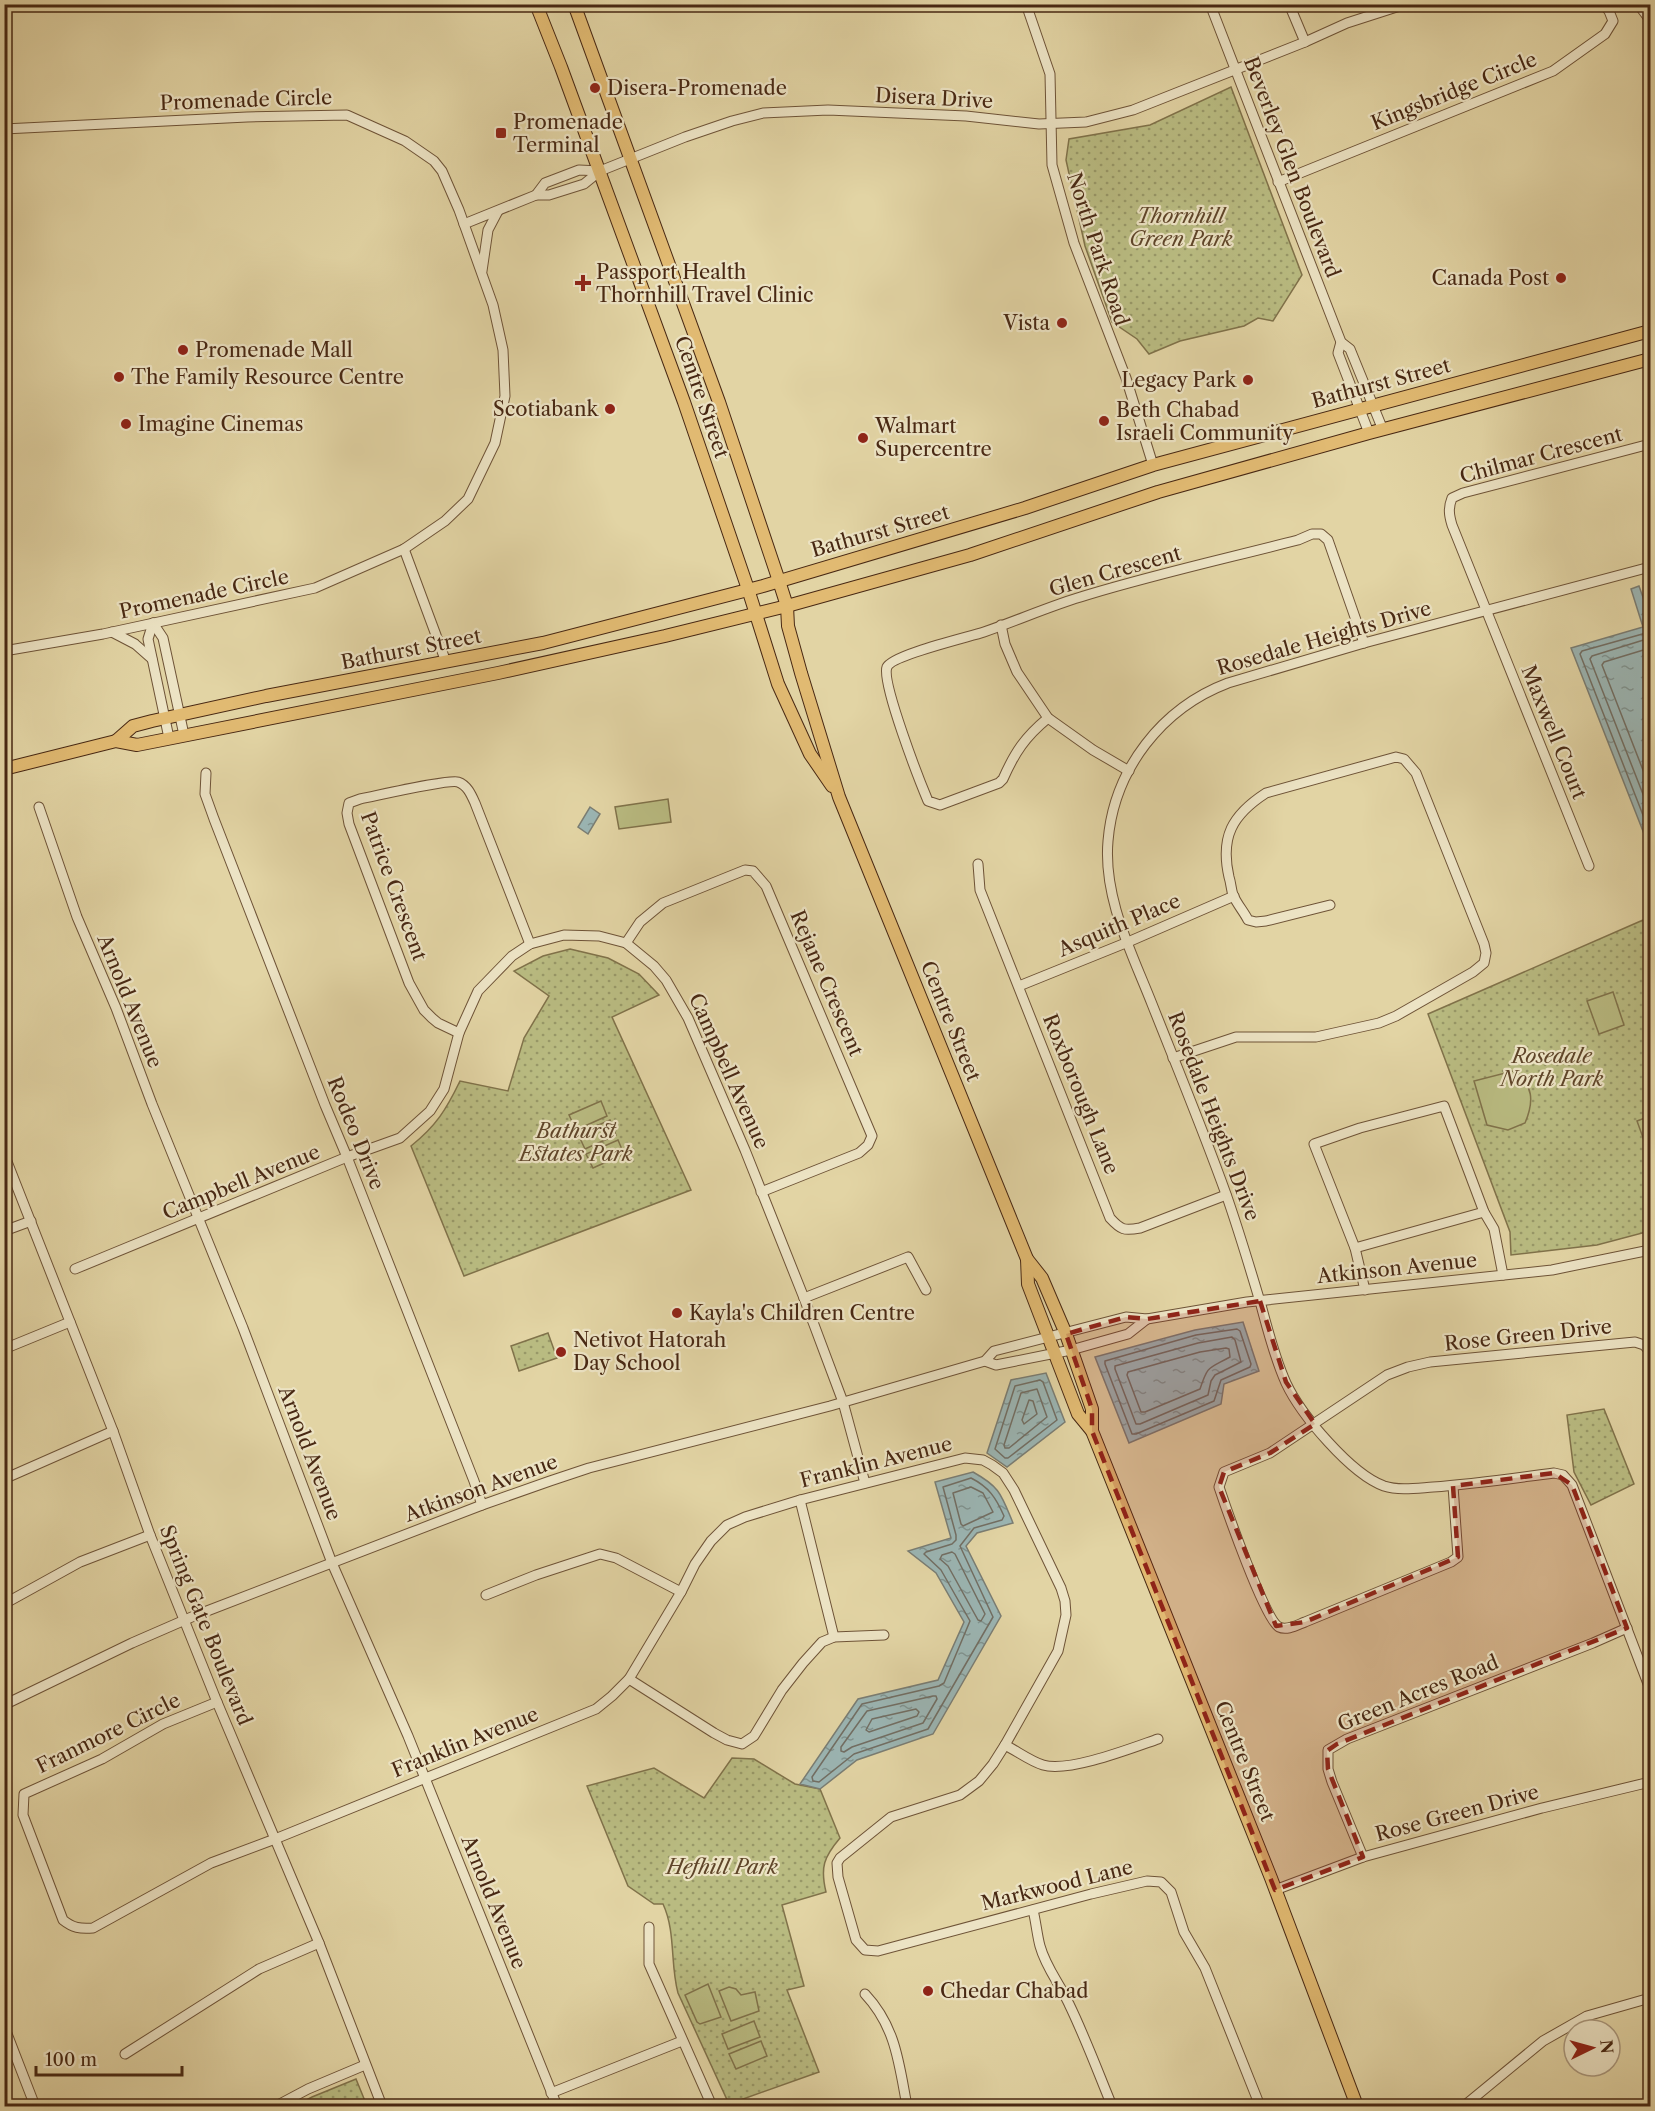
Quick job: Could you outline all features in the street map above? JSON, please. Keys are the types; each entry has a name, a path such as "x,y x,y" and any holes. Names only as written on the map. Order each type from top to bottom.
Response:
{"main road":[{"name":"Centre Street","path":"536,4 672,369 748,589 778,684 810,754 839,797"},
{"name":"Centre Street","path":"574,4 719,402 779,581 787,606 788,626 839,797 1027,1259 1042,1278 1066,1334 1092,1409 1092,1431"},
{"name":"Bathurst Street","path":"116,741 133,726 165,718 543,642 779,581 1025,508 1154,465 1650,331"},
{"name":"Bathurst Street","path":"4,769 116,741 136,745 498,673 787,606 970,555 1158,492 1369,433 1650,359"},
{"name":"Centre Street","path":"1027,1259 1028,1284 1078,1414 1092,1431 1275,1890 1357,2106"}],"street":[{"name":"North Park Road","path":"1026,4 1050,74 1052,165 1074,243 1126,378 1154,465"},
{"name":"Beverley Glen Boulevard","path":"1210,4 1341,342 1350,349 1383,430"},
{"path":"1288,4 1305,42"},
{"name":"Disera Drive","path":"600,171 685,136 763,113 828,110 966,116 1050,124 1086,122 1133,110 1347,23 1406,4"},
{"name":"Kingsbridge Circle","path":"1278,182 1553,71 1605,34 1613,21 1603,4"},
{"path":"1638,4 1650,20"},
{"name":"Promenade Circle","path":"4,129 247,117 347,115 405,141 434,161 447,183 464,224 493,305 503,350 505,396 495,443 468,498 445,521 404,549 315,588 112,632 4,651"},
{"path":"536,195 545,183 579,170 600,171"},
{"path":"464,224 536,195 549,195 584,184 600,171"},
{"path":"482,273 488,230 498,211"},
{"name":"Beverley Glen Boulevard","path":"1341,342 1338,353 1369,433"},
{"name":"Chilmar Crescent","path":"1486,611 1449,513 1452,498 1463,493 1650,444"},
{"name":"Glen Crescent","path":"1001,625 1086,595 1298,540 1312,534 1321,534 1328,540 1364,643"},
{"path":"404,549 446,662"},
{"name":"Rosedale Heights Drive","path":"1627,1628 1572,1485 1563,1475 1554,1473 1453,1486 1408,1489 1384,1486 1354,1468 1297,1403 1275,1354 1226,1194 1115,908 1108,842 1117,792 1152,733 1180,708 1209,690 1364,643 1650,567"},
{"name":"Maxwell Court","path":"1486,611 1589,866"},
{"path":"153,623 148,639 169,738"},
{"path":"153,623 164,638 184,735"},
{"path":"1048,718 1026,737 999,783 940,805 928,801 899,720 887,679 887,668 892,661 905,656 1001,625 1005,644 1017,672 1048,718 1059,728 1129,771"},
{"path":"112,632 135,644 152,659"},
{"path":"1173,1058 1236,1037 1316,1037 1379,1023 1396,1016 1473,972 1484,963 1486,953 1484,944 1470,906 1416,773 1404,759 1396,757 1266,793 1248,805 1229,831 1226,863 1234,896 1248,920 1266,921 1330,905"},
{"name":"Rodeo Drive","path":"206,773 205,794 214,819 482,1505"},
{"name":"Patrice Crescent","path":"459,1033 432,1018 424,1010 409,983 349,824 347,813 349,803 439,783 455,781 463,784 470,791 475,802 530,944"},
{"name":"Arnold Avenue","path":"39,807 77,917 116,1008 152,1104 243,1328 332,1563 424,1777 556,2106"},
{"name":"Roxborough Lane","path":"978,864 980,890 1110,1218 1116,1225 1126,1230 1140,1228 1226,1194"},
{"name":"Rejane Crescent","path":"626,943 640,922 663,903 745,870 753,871 766,886 872,1136 859,1153 761,1192"},
{"name":"Asquith Place","path":"1019,986 1234,896"},
{"name":"Campbell Avenue","path":"75,1269 347,1157 399,1138 430,1111 444,1089 459,1033 478,991 512,956 530,944 564,934 599,936 626,943 654,966 680,1001 745,1150 804,1298 843,1402 865,1483"},
{"path":"1365,1290 1355,1248 1314,1144 1360,1128 1444,1106 1484,1212 1494,1229 1503,1275"},
{"name":"Spring Gate Boulevard","path":"4,1154 113,1431 150,1535 217,1702 319,1943 382,2106"},
{"path":"1355,1248 1484,1212"},
{"path":"4,1232 31,1221"},
{"name":"Atkinson Avenue","path":"6,1704 184,1620 482,1505 589,1468 843,1402 985,1361 994,1351 1126,1317 1147,1319 1260,1301 1552,1270 1650,1250"},
{"path":"804,1298 908,1257 926,1290"},
{"name":"Atkinson Avenue","path":"985,1361 996,1365 1071,1350 1128,1334 1147,1319"},
{"path":"4,1349 70,1322"},
{"name":"Rose Green Drive","path":"1453,1486 1458,1557 1298,1625 1282,1628 1276,1626 1261,1598 1219,1487 1224,1472 1270,1453 1387,1375 1408,1367 1430,1362 1635,1342 1644,1345 1650,1352"},
{"path":"4,1479 113,1431"},
{"name":"Franklin Avenue","path":"275,1839 596,1709 628,1679 681,1593 700,1556 727,1525 800,1500 865,1483 965,1458 983,1460 1003,1473 1014,1490 1061,1588 1066,1616 1058,1651 1046,1677 986,1773 970,1788 948,1800 891,1817 840,1858 837,1863 838,1877 853,1933 862,1948"},
{"path":"800,1500 834,1637"},
{"path":"4,1604 80,1562 150,1535"},
{"path":"486,1595 536,1575 600,1554 616,1558 681,1593"},
{"path":"1627,1628 1650,1689"},
{"name":"Green Acres Road","path":"1363,1857 1332,1782 1328,1769 1328,1750 1347,1739 1627,1628"},
{"path":"628,1679 714,1733 742,1744 754,1736 782,1690 822,1642 834,1637 884,1635"},
{"name":"Franmore Circle","path":"217,1702 163,1724 102,1759 24,1794 23,1815 63,1920 79,1929 93,1928 211,1863 275,1839"},
{"path":"1005,1745 1044,1766 1055,1767 1089,1761 1158,1739"},
{"name":"Rose Green Drive","path":"1275,1890 1363,1857 1542,1808 1650,1782"},
{"name":"Markwood Lane","path":"862,1948 878,1951 1147,1881 1164,1884 1171,1892 1184,1932 1205,1968 1260,2106"},
{"path":"1033,1910 1039,1944 1045,1959 1052,1976 1068,2001 1112,2106"},
{"path":"649,1927 649,1964 712,2106"},
{"path":"125,2054 259,1969 319,1943"},
{"path":"865,1994 879,2009 897,2052 907,2106"},
{"path":"1464,2106 1543,2041 1587,2016 1650,1998"},
{"path":"4,2026 35,2106"},
{"path":"551,2093 682,2041"},
{"path":"276,2106 308,2089 365,2065"}],"highlighted area":[{"path":"1260,1301 1286,1382 1315,1424 1270,1453 1224,1472 1219,1487 1276,1626 1305,1622 1458,1557 1453,1486 1554,1473 1572,1485 1627,1628 1337,1744 1327,1751 1328,1769 1363,1857 1275,1890 1092,1431 1092,1409 1066,1334 1126,1317 1147,1319"}],"green space":[{"name":"Thornhill Green Park","path":"1231,87 1302,275 1273,321 1258,318 1244,326 1180,341 1149,354 1137,339 1112,322 1085,246 1066,160 1069,139 1150,125"},
{"path":"668,799 671,822 619,829 615,807"},
{"name":"Rosedale North Park","path":"1650,917 1650,1231 1597,1245 1511,1255 1510,1232 1428,1014"},
{"name":"Bathurst Estates Park","path":"570,949 608,958 639,974 659,995 612,1017 691,1190 464,1276 411,1146 440,1117 460,1081 508,1091 524,1038 549,996 514,971 543,956"},
{"path":"1613,992 1624,1025 1599,1034 1587,1001"},
{"path":"1513,1071 1525,1082 1530,1094 1530,1108 1525,1123 1508,1130 1487,1125 1474,1081"},
{"path":"601,1101 607,1116 576,1130 569,1115"},
{"path":"1650,1116 1650,1157 1637,1121"},
{"path":"610,1120 616,1135 585,1149 578,1134"},
{"path":"618,1140 624,1154 593,1168 586,1154"},
{"path":"548,1333 557,1358 519,1371 511,1346"},
{"path":"1604,1409 1634,1484 1591,1505 1574,1472 1567,1415"},
{"name":"Hefhill Park","path":"732,1758 754,1759 795,1784 820,1789 840,1838 830,1851 825,1863 823,1876 826,1892 782,1905 804,1986 787,1990 819,2072 729,2104 678,1993 670,1926 663,1904 654,1904 628,1886 587,1786 654,1768 704,1798"},
{"path":"708,1984 721,2017 700,2024 685,1995"},
{"path":"729,1987 736,1989 741,1995 755,1992 759,2011 731,2021 719,1991"},
{"path":"754,2021 760,2037 728,2049 722,2034"},
{"path":"761,2041 767,2056 736,2069 729,2054"},
{"path":"356,2079 367,2106 295,2106 312,2097"}],"water":[{"path":"1639,586 1650,617 1650,849 1571,648 1643,627 1631,589"},
{"path":"590,807 600,814 588,834 578,827"},
{"path":"1243,1322 1259,1371 1224,1384 1221,1404 1129,1443 1095,1357 1195,1330"},
{"path":"1046,1373 1065,1422 1007,1467 987,1453 1011,1380"},
{"path":"973,1472 989,1482 999,1492 1013,1523 977,1533 966,1546 1001,1616 933,1734 857,1760 820,1789 800,1784 858,1699 938,1680 964,1622 936,1573 908,1551 951,1538 935,1482"}],"place":[{"name":"Disera-Promenade","path":"595,88"},
{"name":"Promenade Terminal","path":"501,133"},
{"name":"Canada Post","path":"1561,278"},
{"name":"Passport Health Thornhill Travel Clinic","path":"583,283"},
{"name":"Vista","path":"1062,323"},
{"name":"Promenade Mall","path":"183,350"},
{"name":"The Family Resource Centre","path":"119,377"},
{"name":"Legacy Park","path":"1248,380"},
{"name":"Scotiabank","path":"610,409"},
{"name":"Beth Chabad Israeli Community","path":"1104,421"},
{"name":"Imagine Cinemas","path":"126,424"},
{"name":"Walmart Supercentre","path":"863,438"},
{"name":"Kayla's Children Centre","path":"677,1313"},
{"name":"Netivot Hatorah Day School","path":"561,1352"},
{"name":"Chedar Chabad","path":"928,1991"}]}
